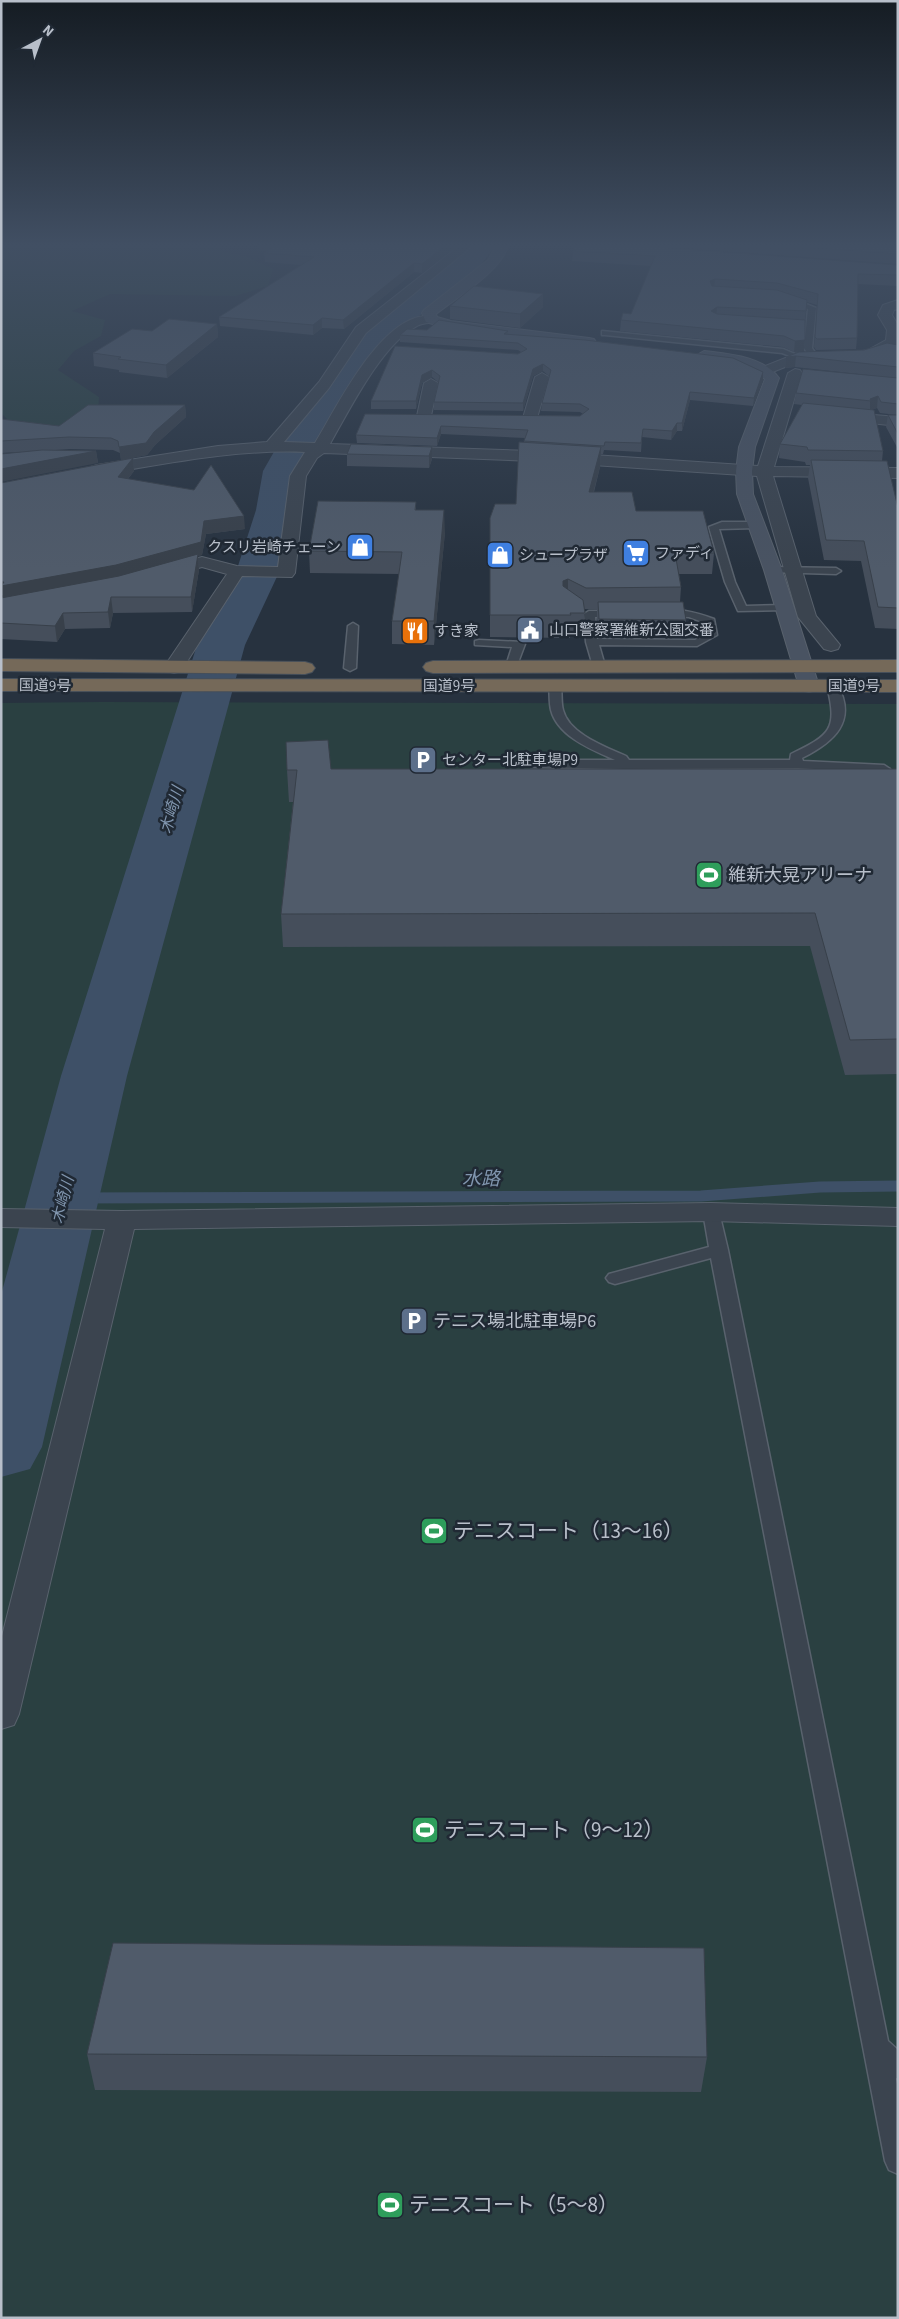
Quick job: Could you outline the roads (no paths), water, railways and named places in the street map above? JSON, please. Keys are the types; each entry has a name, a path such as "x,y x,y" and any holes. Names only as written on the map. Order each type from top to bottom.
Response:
{"highway":[{"name":"国道9号","path":"4,665 369,668"},
{"name":"国道9号","path":"416,667 898,666"},
{"name":"国道9号","path":"1,685 175,688 898,686"}],"street":[{"path":"272,446 324,385 345,354"},
{"path":"147,577 202,562 237,571 286,573 298,476 311,455 320,448 381,354"},
{"path":"695,354 748,364 765,371 814,375"},
{"path":"765,371 798,357 836,358 870,354"},
{"path":"765,371 772,378 746,447 745,494 773,570 809,686"},
{"path":"795,373 764,472 808,616 831,645"},
{"path":"530,418 542,377"},
{"path":"424,416 431,384"},
{"path":"762,407 802,412"},
{"path":"821,414 898,422"},
{"path":"340,415 359,415"},
{"path":"405,416 443,417"},
{"path":"511,417 550,418"},
{"path":"80,473 218,451 272,446 634,461 764,472 898,473"},
{"path":"91,456 140,459 149,462"},
{"path":"181,667 237,571"},
{"path":"1,1218 122,1220 711,1212 898,1218"},
{"path":"1,1714 122,1220"}],"lane":[{"path":"791,354 798,357"},
{"path":"756,525 722,525 714,527 730,582 742,609 784,608"},
{"path":"773,570 836,571"},
{"path":"575,610 589,619"},
{"path":"599,666 592,642 589,614 635,614"},
{"path":"592,642 697,643 712,635 710,621 690,614 653,614"},
{"path":"350,668 354,626"},
{"path":"478,642 518,644 512,666"},
{"path":"556,686 558,711 563,723 585,740 622,759 624,765"},
{"path":"798,764 796,757 823,742 836,728 839,715 833,686"},
{"path":"535,764 798,764 884,769"},
{"path":"711,1212 898,2161"},
{"path":"615,1278 719,1250"},
{"path":"877,2047 898,2067"}],"waterway":[{"name":"木崎川","path":"1,1447 94,1076 221,645 260,566 277,510 283,471 299,443 360,354"},
{"name":"水路","path":"63,1198 701,1196 820,1187 898,1186"}],"place":[{"name":"クスリ岩崎チェーン","path":"360,547"},
{"name":"ファディ","path":"636,553"},
{"name":"シュープラザ","path":"500,555"},
{"name":"山口警察署維新公園交番","path":"530,630"},
{"name":"すき家","path":"415,631"},
{"name":"センター北駐車場P9","path":"423,760"},
{"name":"維新大晃アリーナ","path":"709,875"},
{"name":"テニス場北駐車場P6","path":"414,1321"},
{"name":"テニスコート（13～16）","path":"434,1531"},
{"name":"テニスコート（9～12）","path":"425,1830"},
{"name":"テニスコート（5～8）","path":"390,2205"}]}
